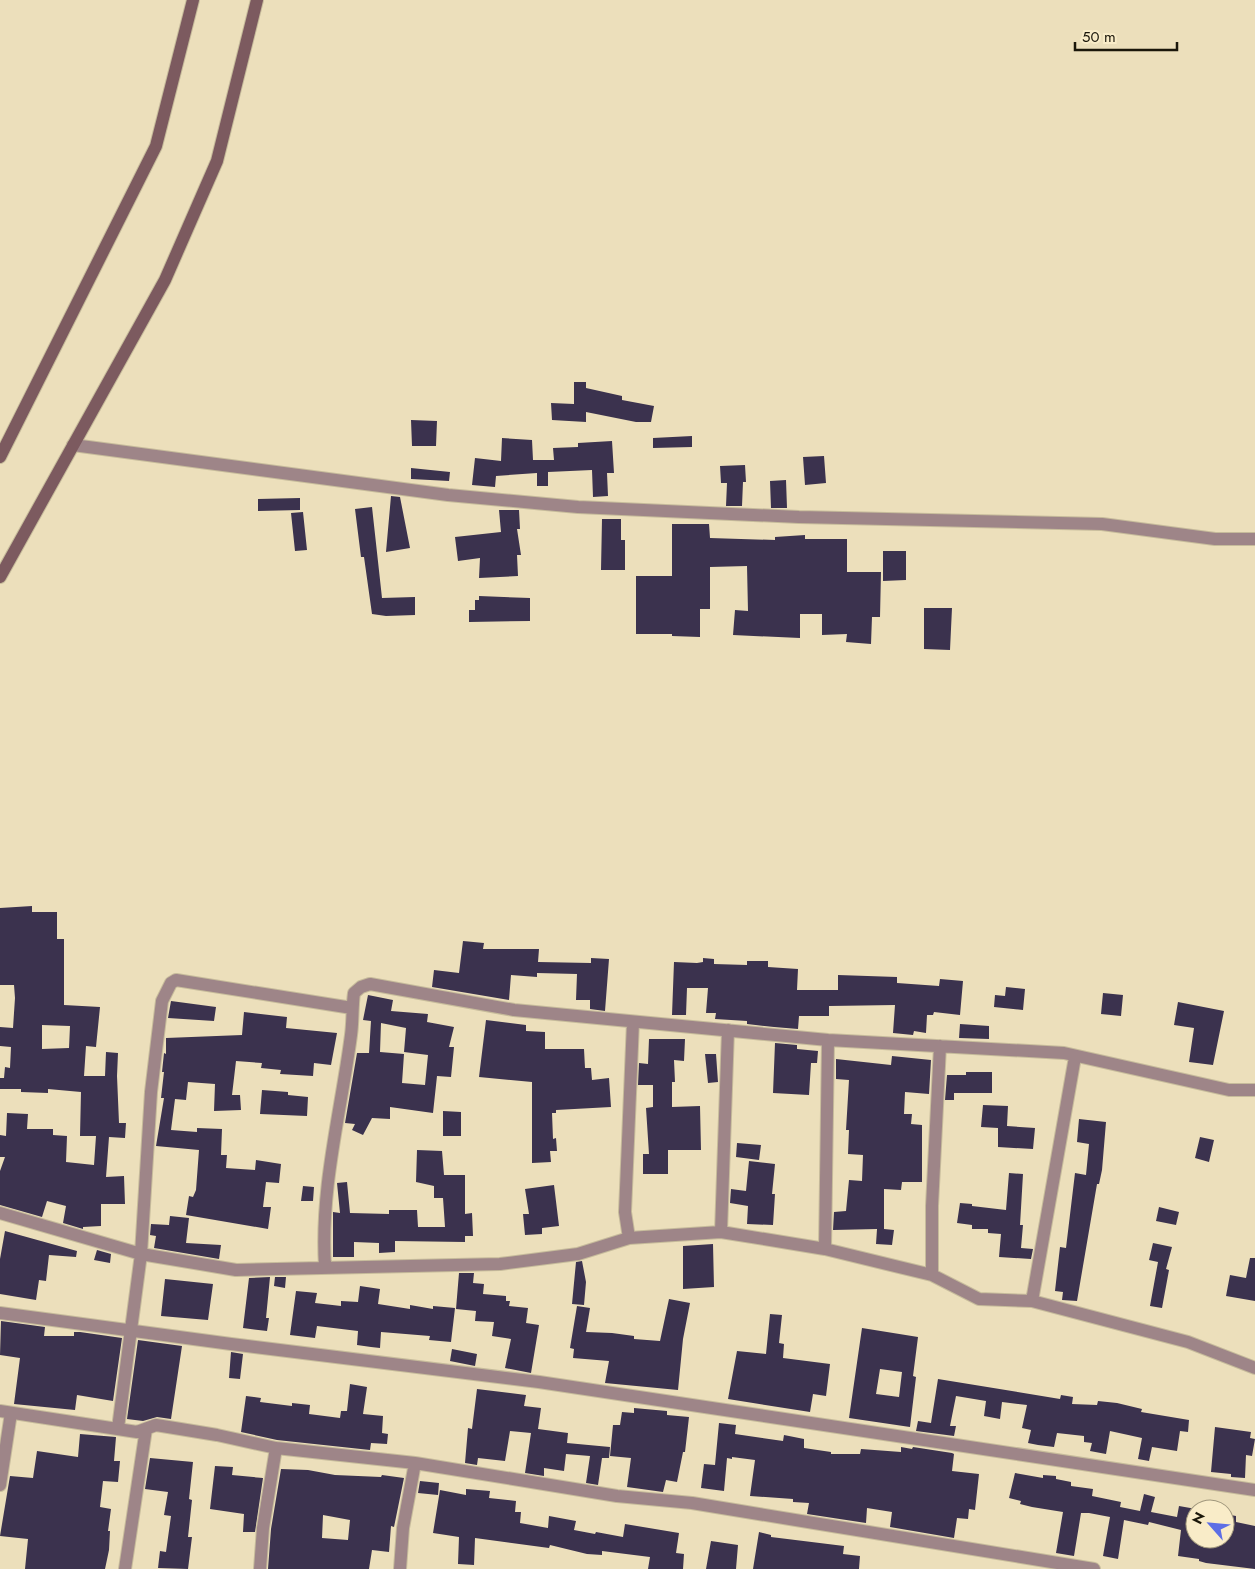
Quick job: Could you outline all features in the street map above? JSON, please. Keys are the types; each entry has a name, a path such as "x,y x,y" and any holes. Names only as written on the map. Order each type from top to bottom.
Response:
{"main road":[{"path":"0,456 156,146 193,0"},
{"path":"0,576 165,280 217,161 257,0"}],"street":[{"path":"73,445 448,495 578,507 799,516 1102,524 1215,539 1255,539"},
{"path":"118,1428 141,1254 151,1092 162,1001 171,984 176,980 352,1008"},
{"path":"325,1266 323,1240 332,1145 351,1034 354,993 370,984 514,1010 633,1022 828,1040 1064,1053 1229,1090 1255,1090"},
{"path":"629,1238 625,1212 633,1022"},
{"path":"721,1232 728,1030"},
{"path":"825,1248 828,1040"},
{"path":"932,1275 932,1206 940,1046"},
{"path":"1032,1301 1075,1057"},
{"path":"0,1213 141,1254 236,1270 325,1266 500,1264 578,1254 629,1238 721,1232 825,1248 932,1275 979,1298 1032,1301 1188,1342 1255,1368"},
{"path":"0,1313 540,1382 1255,1490"},
{"path":"0,1485 6,1412 137,1432 156,1425 217,1435 276,1448 414,1464 617,1496 710,1506 1094,1569"},
{"path":"125,1569 146,1429"},
{"path":"260,1569 263,1528 276,1448"},
{"path":"400,1569 403,1528 414,1464"}],"building":[{"path":"574,382 586,382 586,388 622,396 622,400 654,406 651,422 636,422 586,412 586,422 552,420 551,403 574,404"},
{"path":"411,420 437,421 436,446 412,446"},
{"path":"692,436 692,447 653,448 653,438"},
{"path":"502,438 532,440 533,460 554,460 553,448 578,447 578,443 612,441 614,473 607,473 608,496 593,497 592,470 548,472 548,486 537,486 537,473 496,476 495,487 472,485 475,458 501,461"},
{"path":"824,456 826,483 805,485 803,457"},
{"path":"745,465 746,482 743,482 742,506 726,506 727,483 721,483 720,466"},
{"path":"411,468 450,472 449,481 411,479"},
{"path":"786,480 787,508 771,508 770,481"},
{"path":"391,496 400,497 410,548 386,552"},
{"path":"300,498 300,510 258,511 258,499"},
{"path":"372,507 382,598 415,597 415,615 386,616 372,614 364,557 361,557 355,509"},
{"path":"499,510 519,510 520,529 517,529 521,555 517,555 518,576 479,578 480,558 458,561 455,537 501,532"},
{"path":"303,512 307,550 295,551 291,513"},
{"path":"602,519 621,519 621,540 625,540 625,570 601,570"},
{"path":"672,524 709,524 710,538 775,540 775,537 805,535 805,539 847,539 847,572 881,572 880,617 872,617 871,644 846,642 847,634 822,635 822,614 800,614 800,638 733,635 735,610 748,611 747,566 710,567 710,609 700,609 700,637 672,636 672,634 636,634 636,576 672,576"},
{"path":"883,551 906,551 906,580 883,581"},
{"path":"479,596 530,598 530,621 469,622 469,610 475,610 475,600 479,600"},
{"path":"924,608 952,608 950,650 924,649"},
{"path":"32,906 32,912 57,912 57,939 64,939 64,1005 100,1007 96,1047 86,1046 84,1076 105,1076 106,1052 118,1053 119,1123 126,1123 125,1138 109,1137 106,1177 124,1176 125,1204 101,1204 101,1226 83,1227 83,1229 63,1223 66,1206 47,1201 42,1217 0,1205 0,1171 5,1157 0,1157 0,1135 6,1136 7,1113 28,1114 27,1129 53,1129 53,1135 67,1136 66,1162 94,1165 96,1136 80,1136 81,1092 48,1089 48,1093 21,1092 21,1089 0,1089 0,1078 4,1078 5,1067 10,1068 11,1047 0,1046 0,1027 13,1028 15,998 14,985 0,985 0,908","holes":["42,1025 70,1026 69,1048 42,1049"]},
{"path":"463,941 484,943 483,949 539,949 538,962 591,963 591,958 609,959 605,1011 590,1009 590,1000 576,1000 577,974 537,973 537,977 511,975 509,1000 432,987 434,970 459,973"},
{"path":"703,958 714,959 714,964 747,965 747,961 768,961 768,967 798,969 797,990 838,990 838,975 897,977 897,983 939,986 940,979 963,981 960,1015 934,1012 933,1015 927,1015 926,1033 914,1031 913,1035 893,1033 895,1005 829,1006 829,1016 799,1016 798,1029 774,1027 747,1024 747,1021 715,1019 716,1013 706,1013 708,988 687,988 686,1015 672,1015 674,962 697,963 703,962"},
{"path":"1006,987 1025,989 1023,1010 994,1007 995,995 1005,996"},
{"path":"1103,993 1123,995 1121,1016 1101,1014"},
{"path":"368,995 393,1000 391,1011 428,1014 427,1022 454,1027 449,1047 454,1047 451,1077 437,1076 433,1113 390,1107 390,1119 372,1118 363,1135 352,1130 355,1124 345,1123 357,1053 369,1053 371,1021 363,1020","holes":["381,1023 406,1028 404,1052 428,1055 425,1085 402,1083 404,1054 380,1052"]},
{"path":"171,1001 216,1007 214,1021 168,1018"},
{"path":"1178,1002 1224,1011 1213,1065 1189,1062 1194,1028 1174,1025"},
{"path":"244,1012 287,1017 286,1028 337,1033 331,1065 314,1063 313,1076 280,1074 281,1070 261,1068 262,1063 236,1061 232,1095 240,1095 241,1110 214,1111 215,1084 188,1082 186,1100 175,1099 171,1130 197,1132 197,1128 222,1129 221,1155 227,1155 226,1168 255,1170 256,1160 281,1164 279,1183 266,1182 263,1207 271,1207 268,1229 186,1215 189,1196 193,1197 196,1190 199,1150 156,1146 164,1098 161,1098 166,1038 242,1035"},
{"path":"486,1020 526,1025 526,1031 545,1032 545,1049 584,1049 585,1068 591,1068 592,1080 609,1078 611,1107 556,1110 556,1113 552,1113 553,1139 556,1138 557,1151 550,1151 551,1162 532,1163 532,1082 479,1077"},
{"path":"960,1024 989,1026 989,1039 959,1038"},
{"path":"649,1039 685,1039 684,1061 674,1060 675,1082 672,1082 672,1107 700,1106 701,1150 668,1150 668,1174 643,1174 643,1154 649,1154 646,1108 653,1107 653,1085 638,1085 639,1063 648,1064"},
{"path":"775,1043 797,1045 797,1049 818,1051 817,1063 811,1063 809,1095 773,1093"},
{"path":"705,1054 716,1054 718,1082 708,1083"},
{"path":"892,1056 931,1060 929,1094 905,1092 904,1114 912,1114 911,1124 922,1125 922,1182 902,1182 901,1190 884,1189 884,1229 894,1230 892,1245 876,1244 877,1229 833,1230 834,1212 846,1211 849,1180 862,1181 863,1155 848,1154 849,1130 846,1130 849,1080 836,1079 836,1059 891,1065"},
{"path":"966,1072 992,1072 992,1093 954,1093 954,1100 945,1100 947,1075 966,1075"},
{"path":"262,1090 288,1092 288,1095 308,1097 307,1116 260,1114"},
{"path":"983,1105 1008,1106 1007,1126 1035,1128 1033,1149 998,1147 998,1128 981,1127"},
{"path":"443,1111 461,1112 461,1136 443,1136"},
{"path":"1079,1119 1106,1122 1102,1170 1099,1184 1097,1184 1077,1301 1062,1300 1063,1292 1055,1291 1060,1247 1066,1248 1075,1173 1086,1175 1089,1144 1077,1142"},
{"path":"1200,1137 1214,1140 1209,1162 1195,1158"},
{"path":"737,1143 761,1145 759,1160 736,1157"},
{"path":"417,1150 442,1151 444,1175 465,1175 465,1214 472,1213 473,1236 465,1236 465,1242 395,1241 395,1252 379,1253 379,1243 354,1242 354,1257 333,1257 333,1212 340,1213 337,1183 347,1182 350,1213 389,1214 389,1210 417,1210 418,1227 445,1227 443,1198 434,1198 434,1186 416,1182"},
{"path":"749,1161 775,1164 772,1194 775,1194 773,1225 747,1224 748,1206 730,1203 731,1189 746,1191"},
{"path":"1009,1173 1023,1174 1020,1225 1023,1225 1021,1248 1033,1249 1031,1259 999,1257 1001,1234 988,1233 988,1229 972,1229 972,1225 957,1223 960,1203 1006,1210"},
{"path":"554,1185 559,1226 542,1228 542,1234 525,1235 523,1214 529,1214 525,1189"},
{"path":"303,1186 314,1187 313,1201 301,1201"},
{"path":"1159,1207 1179,1212 1176,1225 1156,1221"},
{"path":"170,1216 189,1218 186,1243 221,1245 219,1259 154,1248 156,1236 150,1235 151,1224 169,1225"},
{"path":"5,1231 77,1251 76,1257 49,1255 46,1281 39,1280 36,1300 0,1294 0,1259"},
{"path":"1153,1243 1172,1247 1166,1269 1169,1270 1162,1308 1150,1306 1158,1262 1149,1260"},
{"path":"713,1244 714,1287 683,1289 683,1246"},
{"path":"97,1250 111,1254 110,1263 94,1260"},
{"path":"1250,1258 1255,1258 1255,1301 1226,1296 1230,1275 1246,1278"},
{"path":"582,1261 586,1282 584,1305 572,1304 576,1262"},
{"path":"459,1273 474,1273 473,1283 484,1284 483,1294 506,1296 506,1301 510,1301 509,1306 528,1308 526,1323 539,1325 531,1373 505,1368 511,1339 492,1336 494,1322 475,1321 476,1311 456,1309"},
{"path":"270,1277 266,1318 269,1318 267,1331 243,1328 249,1278"},
{"path":"275,1277 286,1277 285,1288 274,1286"},
{"path":"165,1279 213,1284 208,1320 161,1316"},
{"path":"360,1286 380,1289 378,1304 410,1309 410,1305 433,1309 433,1306 455,1308 451,1342 429,1340 430,1336 381,1332 380,1348 371,1347 357,1345 358,1331 317,1326 315,1338 290,1335 296,1291 317,1293 315,1303 341,1306 341,1301 358,1302"},
{"path":"669,1299 690,1303 683,1339 678,1390 605,1383 609,1361 573,1358 574,1349 570,1348 577,1306 590,1308 586,1332 612,1333 634,1336 634,1339 660,1341"},
{"path":"770,1314 782,1315 779,1343 784,1344 783,1358 830,1364 826,1396 813,1394 810,1412 728,1399 737,1351 766,1354"},
{"path":"1,1321 45,1327 44,1336 74,1336 74,1332 80,1332 122,1338 113,1401 77,1395 75,1410 14,1404 20,1358 0,1355"},
{"path":"862,1328 918,1337 913,1376 916,1377 910,1427 849,1418","holes":["880,1369 902,1372 899,1397 876,1394"]},
{"path":"138,1340 182,1346 171,1419 157,1417 143,1421 127,1419"},
{"path":"452,1349 477,1354 475,1366 450,1361"},
{"path":"231,1352 243,1354 240,1379 229,1378"},
{"path":"938,1379 1060,1399 1061,1395 1073,1397 1072,1404 1097,1405 1098,1401 1117,1403 1142,1409 1141,1412 1189,1420 1188,1432 1180,1431 1177,1451 1152,1447 1149,1461 1138,1459 1142,1438 1110,1431 1106,1454 1090,1451 1092,1443 1084,1442 1084,1436 1057,1433 1054,1447 1038,1445 1028,1443 1031,1430 1022,1428 1027,1405 1002,1402 1000,1419 984,1416 986,1401 956,1396 950,1426 956,1426 954,1436 916,1431 918,1421 931,1423"},
{"path":"350,1384 367,1387 363,1414 383,1416 382,1433 388,1434 387,1444 371,1443 370,1450 277,1440 241,1432 246,1396 261,1398 260,1402 292,1406 292,1403 310,1405 309,1414 340,1418 341,1411 347,1411"},
{"path":"477,1389 526,1395 524,1406 541,1408 538,1429 568,1433 567,1443 610,1447 609,1458 602,1458 598,1485 586,1483 590,1456 566,1454 564,1471 544,1468 544,1476 525,1473 531,1433 510,1431 505,1461 478,1458 477,1465 465,1463 468,1428 472,1429"},
{"path":"634,1408 667,1411 667,1415 689,1417 685,1452 683,1452 677,1482 666,1480 663,1492 627,1487 631,1458 610,1456 613,1425 620,1425 622,1412 634,1413"},
{"path":"719,1423 736,1425 735,1434 783,1441 784,1435 804,1439 804,1448 831,1452 831,1454 860,1454 861,1449 901,1452 901,1447 952,1453 954,1454 952,1471 979,1474 975,1510 969,1509 968,1519 957,1518 954,1538 890,1527 892,1512 867,1508 866,1523 807,1514 809,1503 793,1502 793,1499 750,1496 755,1460 732,1457 732,1459 727,1458 724,1491 701,1488 704,1464 715,1465"},
{"path":"1215,1427 1251,1432 1250,1438 1255,1439 1252,1456 1246,1455 1245,1478 1231,1477 1231,1474 1211,1472"},
{"path":"80,1434 116,1437 114,1461 120,1461 118,1482 103,1481 100,1507 111,1509 108,1531 110,1531 109,1550 105,1569 25,1569 28,1539 0,1536 10,1476 33,1478 37,1451 78,1457"},
{"path":"150,1458 193,1462 189,1499 192,1500 188,1537 192,1537 188,1569 158,1568 160,1551 166,1552 171,1516 164,1515 168,1492 145,1489"},
{"path":"215,1466 233,1467 232,1475 263,1478 255,1532 243,1532 244,1514 210,1509"},
{"path":"281,1469 308,1470 335,1475 381,1477 382,1475 404,1478 394,1527 391,1526 389,1552 372,1550 369,1569 268,1569 271,1529","holes":["323,1515 350,1520 348,1540 322,1538"]},
{"path":"1015,1473 1043,1478 1043,1475 1056,1476 1056,1479 1071,1482 1071,1486 1093,1489 1092,1496 1121,1502 1120,1507 1140,1511 1144,1494 1155,1497 1151,1512 1177,1517 1179,1506 1185,1507 1185,1549 1235,1549 1236,1516 1236,1522 1255,1526 1255,1569 1206,1563 1199,1561 1199,1559 1178,1556 1181,1530 1149,1522 1148,1525 1124,1520 1118,1559 1103,1556 1110,1517 1089,1513 1081,1513 1074,1556 1056,1553 1063,1512 1020,1504 1021,1501 1009,1498"},
{"path":"420,1481 439,1483 438,1495 418,1493"},
{"path":"466,1489 490,1491 489,1498 516,1501 515,1512 521,1512 520,1523 548,1528 549,1516 576,1521 574,1530 595,1534 596,1532 623,1537 625,1524 679,1533 676,1553 684,1554 683,1569 648,1569 650,1557 602,1551 602,1555 587,1554 550,1545 549,1548 475,1538 474,1565 458,1564 459,1537 433,1533 440,1490 466,1495"},
{"path":"759,1532 771,1535 771,1537 844,1546 843,1554 860,1556 859,1569 753,1569"},
{"path":"711,1541 738,1545 736,1569 706,1569"}]}
